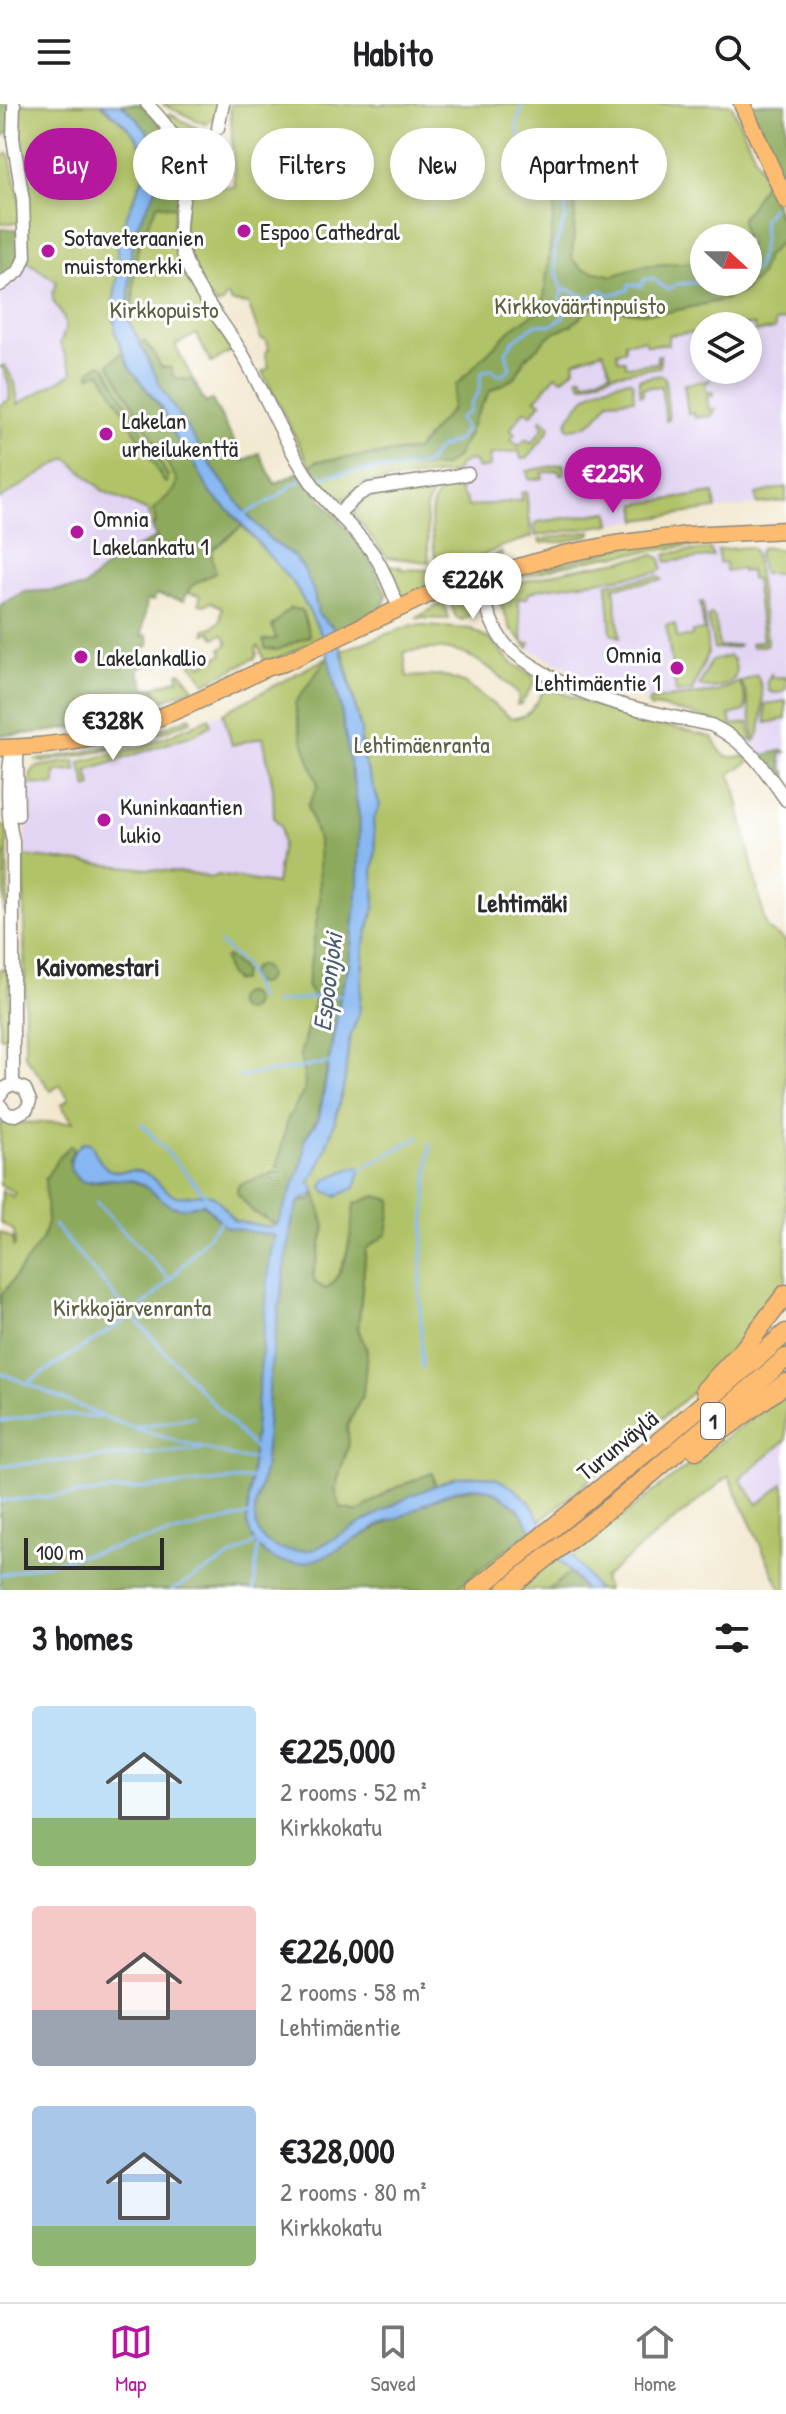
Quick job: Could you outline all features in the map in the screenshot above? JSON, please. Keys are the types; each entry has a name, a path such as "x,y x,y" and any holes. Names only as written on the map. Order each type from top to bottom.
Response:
{"highway":[{"path":"667,1435 691,1404 738,1356 786,1294"},
{"name":"Turunväylä","path":"506,1590 550,1543 667,1435 786,1333"},
{"name":"Turunväylä","path":"476,1590 639,1484 786,1358"},
{"path":"639,1484 673,1468 786,1383"}],"main road":[{"path":"742,104 786,200"},
{"path":"8,753 85,748 150,731 268,676 284,663 438,590 541,551 614,535 687,526 786,521"},
{"path":"478,577 493,576 564,554 615,544 688,535 786,530"}],"street":[{"path":"0,285 19,271 25,257 23,200 13,127 14,104"},
{"path":"147,104 164,122 182,156 185,169 179,228 181,249 201,293 243,355 315,487 369,548 385,574 399,608"},
{"path":"218,128 223,104"},
{"path":"338,514 369,489 468,474"},
{"path":"478,577 495,629 507,647 577,690 643,711 720,729 755,756 786,800"},
{"path":"8,753 13,841 6,919 13,1084"},
{"path":"0,1095 8,1085 13,1084 22,1086 30,1101 20,1115 11,1115 0,1105"}],"shaded area":[{"path":"27,261 57,282 52,302 65,321 66,330 60,344 73,374 0,413 0,292"},
{"path":"786,304 786,501 532,537 530,521 466,520 455,485 455,459 573,352 690,326 690,384 762,384 762,312 750,312"},
{"name":"Omnia Lakelankatu 1","path":"67,458 112,495 149,511 156,538 117,557 84,588 55,588 0,605 0,499"},
{"name":"Omnia Lehtimäentie 1","path":"743,547 786,550 786,791 745,741 730,728 702,717 655,706 651,708 642,696 593,680 528,648 511,629 497,596 498,591 507,586 592,565 694,550"},
{"path":"223,713 233,745 263,737 273,787 274,818 281,826 282,844 276,884 218,875 210,878 197,874 24,856 33,770 128,751"},
{"path":"786,1422 786,1590 782,1590 726,1467"}],"green space":[{"path":"0,104 10,104 10,131 0,139"},
{"path":"19,104 101,104 133,133 134,200 116,242 119,267 113,305 116,334 130,368 176,438 242,526 296,587 323,637 265,664 259,646 255,658 205,683 190,662 197,659 201,666 223,654 221,648 228,644 223,634 215,638 211,632 205,634 205,629 220,621 222,607 211,602 199,604 200,595 185,592 156,538 148,511 103,491 67,458 0,499 0,405 9,400 10,391 0,367 5,365 15,383 18,404 73,373 60,344 65,327 53,296 57,282 27,261 18,155"},
{"path":"121,104 141,104 162,128 144,128"},
{"path":"162,104 219,104 215,117 205,124"},
{"name":"Kirkkoväärtinpuisto","path":"230,104 731,104 786,232 786,320 775,322 775,329 762,331 762,312 690,312 690,333 668,335 668,344 647,345 645,340 625,342 625,350 617,352 618,360 625,360 626,366 657,363 657,356 660,355 660,367 613,374 582,385 578,378 582,376 585,382 611,372 603,351 574,361 575,368 562,379 556,375 536,399 541,403 531,415 525,410 510,430 515,434 511,440 519,446 526,439 532,443 544,427 540,422 542,419 550,426 528,458 521,459 519,451 489,455 490,467 478,469 475,462 468,460 454,473 364,483 344,499 329,491 310,466 262,372 269,368 265,352 269,350 266,340 261,339 248,304 231,302 228,296 223,303 216,305 201,288 182,233 187,200 235,200 235,128 231,128"},
{"path":"748,104 786,104 786,189"},
{"path":"170,114 197,128 173,128 166,117"},
{"path":"9,153 22,211 18,223 0,223 0,158"},
{"path":"766,180 786,236 766,257 762,269 762,224 742,224 741,219"},
{"name":"Kirkkopuisto","path":"148,200 177,200 173,234 184,273 235,349 211,363 196,334 175,345 205,403 212,400 244,461 259,453 275,484 299,472 387,595 383,607 336,630 141,344 129,321 132,235"},
{"path":"149,200 178,200 176,208 158,204 148,223 136,258 129,321 128,307 132,235"},
{"name":"Kirkkoväärtinpuisto","path":"555,200 576,201 572,259 583,269 613,276 642,266 690,262 690,296 734,296 669,312 644,313 592,307 572,325 550,335 524,360 515,378 490,391 455,459 443,467 406,467 325,476 317,475 310,466 317,461 416,450 451,410 456,385 511,329 543,308"},
{"path":"0,229 18,229 21,263 0,282"},
{"path":"144,341 161,367 171,368 174,378 193,380 205,403 212,400 244,461 259,453 275,484 299,472 368,555 387,595 383,607 336,630 318,614 313,590 294,556 270,539 214,470 163,391 140,344"},
{"path":"123,352 130,368 165,414 210,493 242,526 211,551 215,573 191,587 184,601 156,594 154,601 147,600 142,635 148,636 149,646 143,648 145,657 152,654 155,663 138,668 146,689 154,687 159,702 81,726 0,735 0,605 24,592 83,588 117,557 156,538 152,526 156,523 153,510 175,489 177,480 109,364"},
{"path":"101,364 106,367 168,476 167,483 101,372 90,376 90,370"},
{"path":"661,375 665,378 669,420 666,421 661,386 643,388 643,395 640,395 639,379"},
{"path":"629,380 633,383 634,399 609,401 589,424 578,428 567,427 570,416 592,392"},
{"path":"684,384 705,384 707,393 713,392 713,396 707,397 709,410 715,409 711,416 695,418 694,413 688,414"},
{"path":"563,464 564,475 560,475 558,470 542,473 543,478 529,480 527,471"},
{"path":"450,485 459,485 468,507 522,500 521,493 526,492 532,537 471,561 450,559 436,564 431,531 432,509 441,491"},
{"path":"786,487 786,501 757,504 756,494"},
{"path":"434,488 426,509 429,562 387,557 354,515 358,507 376,496"},
{"path":"714,493 716,509 638,520 636,504"},
{"path":"609,512 611,524 536,536 534,526 538,522"},
{"path":"591,531 590,535 563,542 540,543 539,540"},
{"path":"726,541 604,557 491,586 494,580 634,544"},
{"path":"747,547 755,553 767,641 766,645 752,647 751,643 763,641 755,579 751,579 750,571 726,571 725,563 719,563 718,550"},
{"path":"762,547 786,550 786,574 763,574 758,554"},
{"path":"710,549 713,556 666,562 669,553"},
{"path":"501,552 502,555 443,583 439,572 445,565 473,566"},
{"path":"654,555 661,559 662,569 658,572 540,589 529,593 527,598 518,599 523,642 511,629 497,596 498,591 568,570"},
{"path":"390,565 401,569 429,570 437,585 409,597 400,595 386,567"},
{"path":"658,576 662,580 614,587 620,637 611,633 607,584"},
{"path":"465,594 470,596 469,616 462,620 455,616 450,599"},
{"path":"444,602 449,619 416,618"},
{"path":"700,602 703,602 708,653 692,691 676,693 666,625 675,624 677,638 704,630"},
{"path":"290,608 302,610 310,636 277,650 266,649 263,640 276,639 272,626"},
{"path":"711,614 715,618 719,647 738,647 714,649 708,618"},
{"name":"Lehtimäenranta","path":"412,625 471,629 491,640 535,682 521,704 517,705 519,696 486,665 455,651 438,649 404,652 407,677 440,675 466,684 511,718 524,716 546,687 614,713 712,737 724,754 744,756 749,762 730,774 766,928 786,941 786,1281 744,1338 701,1385 541,1521 529,1501 456,1477 435,1486 433,1474 391,1490 358,1512 341,1508 335,1489 349,1444 347,1427 363,1394 367,1351 358,1329 366,1249 351,1231 346,1255 332,1284 326,1289 315,1283 313,1275 325,1227 316,1195 311,1201 299,1201 314,1194 313,1185 308,1184 320,1164 333,1127 344,1084 349,1040 359,1013 364,945 375,906 373,870 376,850 372,821 380,805 361,752 361,731 343,650"},
{"path":"729,656 734,660 734,679 714,688 699,686 711,661"},
{"name":"Kirkkojärvenranta","path":"328,657 334,674 341,992 258,1389 247,1522 251,1537 305,1562 343,1547 527,1520 531,1529 573,1576 556,1590 0,1590 0,1232 13,1239 15,1246 14,1231 0,1222 2,1191 14,1197 14,1192 0,1185 0,1123 73,1122 61,1105 69,1099 60,1085 51,1091 25,1056 24,856 197,874 210,878 218,875 276,884 282,844 281,827 274,818 273,787 263,737 232,745 223,713"},
{"path":"328,657 341,709 360,821 358,885 349,964 318,1118 304,1140 301,1167 277,1225 253,1212 237,1193 238,1185 276,1172 288,1118 304,1091 300,1055 315,999 307,986 320,899 319,844 308,806 318,785 300,732 295,703"},
{"path":"181,672 194,688 159,702 154,687 179,679 178,673"},
{"path":"771,674 772,678 786,675 786,689 778,693 769,691 767,682"},
{"path":"756,675 763,708 755,741 746,692 741,682"},
{"path":"739,682 745,696 745,711 729,715 732,725 748,723 753,741 713,721 655,706 651,708 648,704 650,700 718,692"},
{"path":"786,701 786,719 766,723 765,704"},
{"path":"190,717 191,721 141,741 99,752 42,762 37,760 99,749"},
{"path":"209,718 211,725 195,734 87,771 92,786 87,788 80,762 144,746"},
{"path":"783,750 786,752 780,754 783,771 786,771 786,791 760,756"},
{"path":"75,761 76,771 55,772 55,785 30,784 31,773 36,767"},
{"path":"0,826 7,827 7,912 4,912 4,853 0,853"},
{"path":"227,957 243,972 241,981 235,981 228,974 224,959"},
{"path":"255,966 263,966 268,975 266,982 255,984 250,979 250,971"},
{"path":"0,969 9,970 10,1037 0,1037"},
{"path":"241,993 249,993 254,1002 252,1009 241,1011 236,1006 236,998"},
{"path":"71,1145 74,1149 69,1160 77,1179 88,1182 129,1180 171,1206 202,1203 226,1227 275,1236 270,1257 247,1522 261,1551 309,1561 425,1503 463,1490 480,1488 496,1492 510,1502 531,1529 454,1590 0,1590 0,1297 42,1240 47,1222 45,1179"},
{"path":"316,1194 325,1227 313,1275 315,1283 326,1289 345,1261 354,1204 376,1196 392,1200 387,1234 366,1249 358,1329 367,1351 363,1394 347,1427 349,1443 335,1489 341,1508 358,1512 391,1490 432,1473 435,1486 410,1496 315,1549 299,1551 282,1549 261,1537 255,1514 264,1470 271,1366 292,1221 299,1201 311,1201"},
{"path":"786,1344 786,1351 625,1485 612,1490 723,1399"},
{"path":"786,1392 786,1440 740,1479 758,1504 783,1484 786,1493 786,1590 781,1590 729,1476 603,1578 607,1590 597,1590 572,1557"},
{"path":"570,1573 584,1590 548,1590"}],"water":[{"path":"101,104 121,104 144,128 133,128 133,133"},
{"path":"134,200 150,200 132,235 129,321 163,391 214,470 246,513 303,568 313,590 318,614 336,630 361,731 361,753 380,805 373,821 375,906 364,945 359,1013 349,1040 344,1084 320,1164 309,1183 313,1185 315,1194 299,1201 292,1221 271,1366 264,1469 255,1506 257,1529 267,1542 282,1549 315,1549 410,1496 456,1477 484,1476 498,1479 529,1501 541,1521 597,1590 584,1590 538,1538 518,1509 500,1495 483,1488 450,1492 314,1560 284,1562 267,1555 254,1541 247,1522 270,1257 275,1236 226,1227 203,1203 184,1208 171,1206 131,1180 83,1182 71,1171 70,1162 75,1151 84,1142 90,1143 108,1169 145,1173 177,1196 210,1195 235,1221 269,1227 277,1225 301,1167 304,1140 319,1118 341,992 349,964 358,885 360,821 341,709 323,637 296,587 233,514 210,493 161,407 130,368 116,334 113,305 119,267 116,242"},
{"path":"354,1167 361,1168 355,1188 337,1196 324,1191 322,1186 326,1179"}],"waterway":[{"path":"522,104 517,126 527,161 535,172 559,184 564,195 566,217 554,249 563,292"},
{"path":"783,175 786,165"},
{"path":"762,246 763,220 772,207"},
{"path":"317,475 427,465 437,449 458,440 465,430 459,420 469,412 483,372 492,369 498,375 505,373 510,368 506,352 513,341 536,324 552,325 563,318 560,299 567,289 588,298 602,290 609,295 628,290 629,284 641,286 645,279 653,279 668,290 677,284 690,283"},
{"path":"243,515 301,481"},
{"path":"220,943 244,965 258,998"},
{"name":"Espoonjoki","path":"273,1003 344,995"},
{"path":"239,1077 330,1063"},
{"path":"141,1123 207,1197"},
{"path":"359,1170 419,1137"},
{"path":"422,1368 420,1291 430,1144"},
{"path":"96,1202 170,1280"},
{"path":"27,1383 132,1316 170,1280 222,1220"},
{"path":"54,1225 132,1316 255,1449"},
{"path":"0,1373 132,1427 239,1458 257,1459"},
{"path":"0,1421 45,1414 100,1417"},
{"path":"135,1427 194,1417"},
{"path":"0,1466 203,1449"},
{"path":"0,1501 255,1478"},
{"path":"0,1575 249,1515"},
{"path":"172,1590 255,1543"},
{"path":"254,1590 258,1546"}],"place":[{"name":"Espoo Cathedral","path":"244,231"},
{"name":"Sotaveteraanien muistomerkki","path":"48,251"},
{"name":"Lakelan urheilukenttä","path":"106,434"},
{"name":"Omnia Lakelankatu 1","path":"77,532"},
{"name":"Lakelankallio","path":"81,657"},
{"name":"Omnia Lehtimäentie 1","path":"677,668"},
{"name":"Kuninkaantien lukio","path":"104,820"}],"district":[{"name":"Lehtimäki","path":"523,902"},
{"name":"Kaivomestari","path":"98,966"}]}
